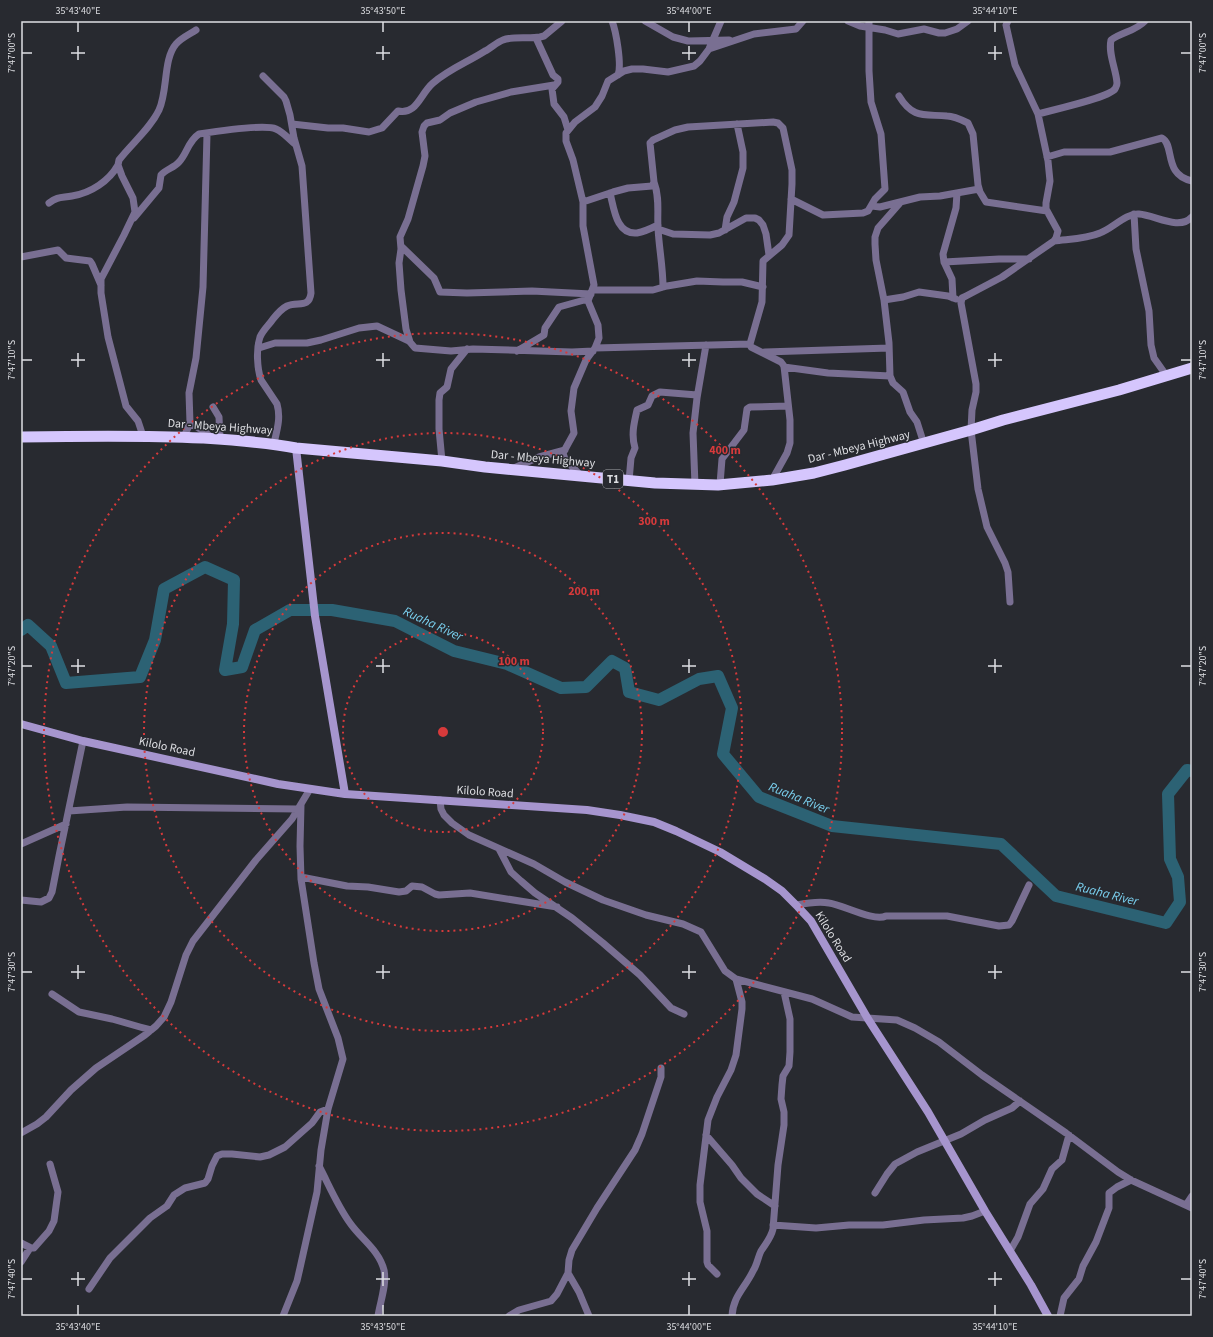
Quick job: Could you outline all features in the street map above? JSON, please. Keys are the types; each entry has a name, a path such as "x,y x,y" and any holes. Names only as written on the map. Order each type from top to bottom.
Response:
{"highway":[{"name":"Dar - Mbeya Highway","path":"21,437 94,435 216,439 274,443 296,448 442,461 553,474 580,475 655,483 695,485 720,484 772,480 814,473 924,444 1003,420 1119,390 1192,368"}],"main road":[{"path":"296,448 315,616 345,794"},
{"name":"Kilolo Road","path":"21,724 83,741 278,784 310,789 345,794 587,810 620,815 654,822 720,852 782,891 811,921 868,1019 920,1099 1048,1316"}],"street":[{"path":"292,124 328,128 344,128 364,132 377,131 387,123 398,110 403,112 411,110 425,90 452,69 472,59 501,40 536,38 544,36 562,21"},
{"path":"612,21 619,58 620,69 618,75"},
{"path":"645,21 673,37 688,41 735,40"},
{"path":"580,475 565,459 563,454 574,433 571,411 574,388 586,360 594,349 599,336 598,325 588,304 594,285 583,226 583,202 573,160 566,141 566,133 575,122 595,107 602,96 608,81 618,75 632,69 668,72 694,66 700,61 714,41 721,21"},
{"path":"709,49 754,34 796,29 803,21"},
{"path":"848,21 869,25 898,34 924,29 945,33 956,29 968,21"},
{"path":"1038,114 1102,96 1114,90 1117,82 1112,58 1111,40 1134,29 1145,21"},
{"path":"1006,22 1015,65 1038,114 1047,157 1050,181 1046,202 1047,211 1058,231 1054,241 1002,277 962,298 961,303 976,384 971,430 978,489 987,527 1007,568 1010,602"},
{"path":"791,199 825,216 863,213 868,211 875,199 886,186 880,134 871,102 869,25"},
{"path":"49,202 56,197 71,197 85,193 106,181 113,174 118,165 119,158 150,125 160,109 165,80 172,51 175,45 196,30"},
{"path":"536,38 553,75 558,79 558,82 552,89 553,101 564,117 568,130"},
{"path":"263,76 284,97 290,115 302,166 311,293 310,299 306,303 286,306 279,312 262,334 259,343 260,376 278,408 279,423 274,443"},
{"path":"554,85 510,92 476,102 450,112 440,120 427,123 424,126 422,132 425,156 408,219 400,237 401,290 406,329 410,342 415,348 450,351 572,352 594,349 750,344 751,346 781,362 784,368 790,420 790,447 772,480"},
{"path":"899,96 910,110 928,116 949,116 968,123 973,134 979,189 984,200 988,203 1047,211"},
{"path":"663,287 658,227 658,195 654,182 650,145 652,140 682,127 773,122 778,123 783,128 792,170 789,236 782,246 763,261 762,306 750,344"},
{"path":"726,230 727,217 734,202 743,168 743,152 737,124"},
{"path":"130,224 159,188 161,175 163,172 180,162 194,137 199,134 271,128 278,130 296,144"},
{"path":"184,437 190,423 189,393 196,358 202,287 207,134"},
{"path":"1047,157 1064,152 1110,152 1162,138 1166,142 1170,159 1175,171 1180,177 1192,181"},
{"path":"118,165 134,198 135,212 101,279 101,293 108,337 126,406 138,421 143,436"},
{"path":"583,202 628,188 650,187 654,182"},
{"path":"872,206 880,207 920,197 979,189"},
{"path":"610,193 618,222 627,232 638,233 658,227 673,234 715,234 726,230 746,218 754,218 759,220 763,225 766,234 769,256"},
{"path":"953,298 952,279 944,262 943,254 956,208 957,193"},
{"path":"900,202 878,228 875,237 876,260 884,300 889,348 890,376 894,384 903,392 910,412 917,422 924,444"},
{"path":"1054,241 1101,233 1134,214 1146,215 1177,223 1186,222 1192,217"},
{"path":"1134,214 1136,249 1149,311 1151,345 1154,358 1166,375"},
{"path":"401,246 435,279 440,292 467,293 532,291 591,294 657,289 697,281 742,282 763,287"},
{"path":"21,257 58,250 66,258 90,261 101,285"},
{"path":"944,262 1029,259"},
{"path":"884,300 904,297 919,292 953,298 961,303"},
{"path":"517,351 544,335 546,328 559,307 591,294"},
{"path":"259,348 276,342 307,343 359,328 377,326 410,342"},
{"path":"695,485 693,433 697,395 706,345"},
{"path":"763,352 889,348"},
{"path":"442,461 439,430 440,393 447,387 451,369 467,350"},
{"path":"784,368 828,373 890,376"},
{"path":"629,480 631,458 635,448 632,441 637,410 648,405 652,396 660,392 697,395"},
{"path":"720,484 722,459 744,430 747,408 788,406"},
{"path":"190,423 216,439 219,417 213,407"},
{"path":"513,469 539,457 565,450"},
{"path":"21,900 41,902 49,898 52,892 83,741"},
{"path":"21,1133 46,1117 58,1102 92,1072 152,1030 164,1017 193,941 256,860 292,819 310,789"},
{"path":"440,800 441,809 452,822 469,835 534,864 565,882 603,900 646,915 683,924 701,932 725,971 736,979 823,1003 852,1017 897,1020 915,1028 939,1042 1118,1172 1189,1206 1192,1196"},
{"path":"69,811 127,806 300,807"},
{"path":"283,1316 300,1268 317,1192 319,1166 328,1109 343,1059 338,1038 319,989 314,963 301,877 300,807"},
{"path":"21,844 66,824"},
{"path":"499,849 511,872 535,893 557,907 603,943 640,975 671,1008 684,1014"},
{"path":"301,877 342,885 399,892 406,891 412,886 418,885 439,895 470,893 557,907"},
{"path":"797,905 810,903 830,903 878,918 886,916 947,916 999,926 1009,925 1012,921 1029,885"},
{"path":"717,1274 707,1262 707,1232 700,1202 700,1185 708,1120 711,1109 731,1070 736,1055 742,1002 736,979"},
{"path":"732,1316 735,1300 753,1272 760,1254 771,1237 773,1225 778,1164 784,1125 784,1112 781,1099 782,1085 783,1076 789,1066 790,1052 790,1019 784,992"},
{"path":"52,994 79,1012 152,1030"},
{"path":"509,1316 519,1310 551,1301 557,1294 568,1273 569,1260 572,1250 611,1185 635,1150 642,1134 661,1077 661,1068"},
{"path":"875,1193 887,1174 896,1164 917,1152 945,1141 1012,1108 1020,1101"},
{"path":"89,1289 110,1258 150,1218 167,1206 174,1195 185,1188 200,1184 208,1179 217,1156 222,1154 232,1154 260,1157 269,1156 285,1146 312,1123 320,1112 328,1109"},
{"path":"706,1135 750,1188 775,1206"},
{"path":"1010,1251 1018,1237 1030,1204 1043,1189 1052,1169 1062,1160 1069,1135"},
{"path":"21,1243 33,1249 54,1221 58,1192 50,1164"},
{"path":"319,1166 340,1208 351,1225 382,1262 384,1272 383,1288 378,1316"},
{"path":"1060,1316 1064,1298 1079,1279 1083,1266 1096,1242 1109,1208 1109,1193 1117,1187 1132,1180"},
{"path":"773,1225 816,1228 849,1225 883,1225 924,1220 964,1218 985,1211"},
{"path":"21,1262 30,1248"},
{"path":"568,1273 579,1292 589,1316"}],"waterway":[{"name":"Ruaha River","path":"21,630 28,625 51,646 66,683 140,677 155,640 164,589 205,567 234,580 233,624 225,670 242,667 255,630 290,610 332,610 395,621 454,651 507,664 561,688 586,687 612,661 625,668 629,692 659,700 699,679 718,676 732,708 723,754 759,797 832,826 1001,844 1056,896 1166,923 1180,902 1178,877 1170,859 1168,794 1187,770 1192,771"}]}
